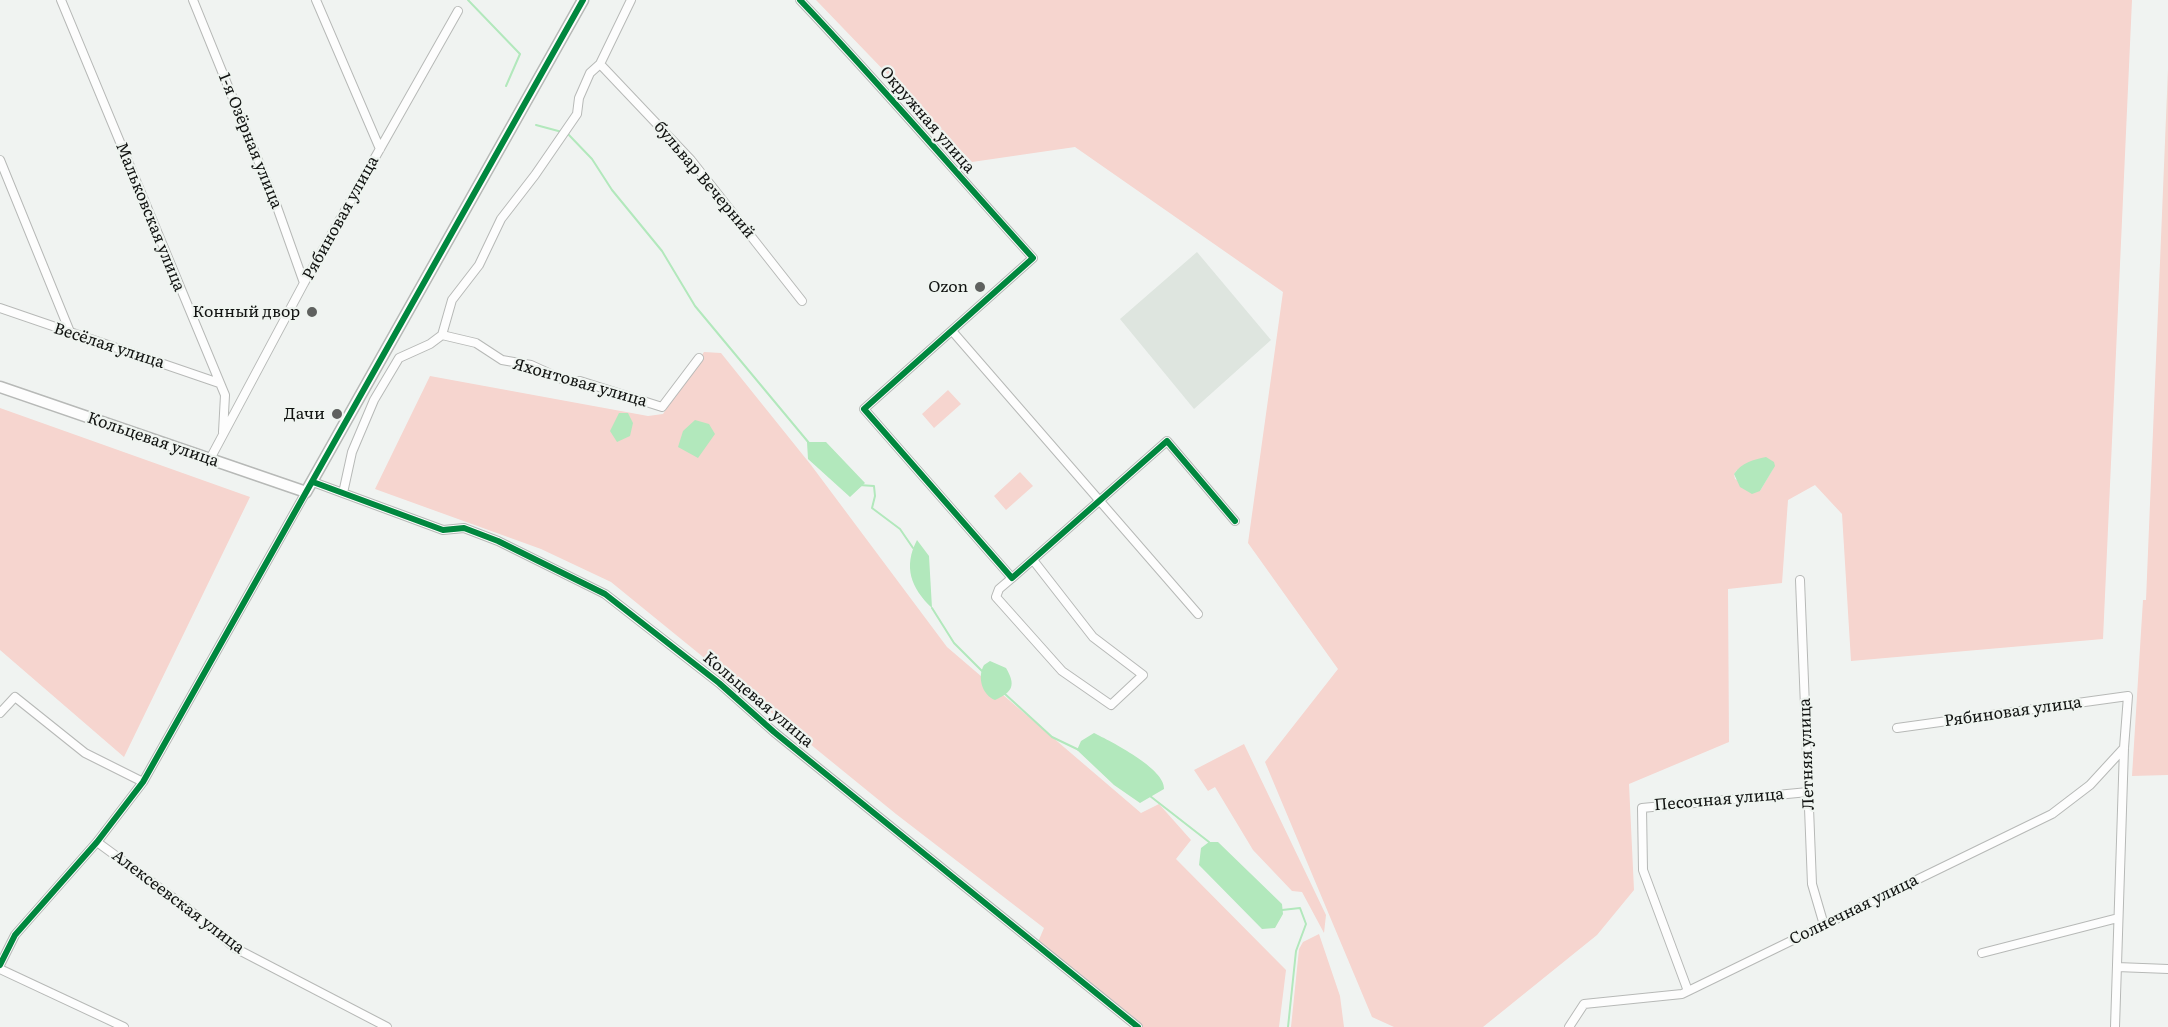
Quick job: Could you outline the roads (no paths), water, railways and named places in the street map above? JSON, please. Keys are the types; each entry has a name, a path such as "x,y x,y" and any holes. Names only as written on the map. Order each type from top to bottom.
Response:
{"street":[{"name":"Мальковская улица","path":"61,0 225,395 222,436"},
{"name":"1-я Озёрная улица","path":"193,0 277,207 304,283"},
{"path":"316,0 380,149"},
{"path":"124,1027 0,967 15,935 97,842 143,782 583,0"},
{"path":"343,493 352,452 374,400 399,358 430,344 442,335 452,300 478,266 501,219 567,131 577,114 579,98 590,73 600,64 631,0"},
{"name":"Окружная улица","path":"800,0 882,86 924,139 1033,258 953,332"},
{"name":"Рябиновая улица","path":"210,459 304,283 458,11"},
{"name":"бульвар Вечерний","path":"600,64 691,160 802,301"},
{"path":"0,160 70,332"},
{"name":"Весёлая улица","path":"0,308 219,383"},
{"path":"1012,578 864,409 953,332 1198,614"},
{"name":"Яхонтовая улица","path":"442,335 476,343 502,360 531,365 566,381 580,381 662,407 699,358"},
{"name":"Кольцевая улица","path":"0,387 306,492"},
{"path":"1033,560 1093,637 1143,675 1111,705 1062,671 996,597 999,589 1167,441 1235,521"},
{"name":"Кольцевая улица","path":"313,482 443,530 464,528 498,541 605,594 719,683 774,732 1138,1027"},
{"name":"Летняя улица","path":"1800,580 1812,884 1824,925"},
{"name":"Рябиновая улица","path":"1897,728 2128,696 2124,748"},
{"path":"0,713 15,697 85,753 143,782"},
{"path":"2115,1027 2124,748"},
{"name":"Солнечная улица","path":"1569,1027 1584,1004 1682,994 2052,814 2090,785 2124,748"},
{"name":"Песочная улица","path":"1688,991 1643,870 1642,808 1808,792"},
{"name":"Алексеевская улица","path":"97,842 187,908 235,948 387,1027"},
{"path":"1982,953 2118,918"},
{"path":"2117,967 2168,969"}],"waterway":[{"path":"468,0 520,54 506,86"},
{"path":"536,125 562,132"},
{"path":"568,134 592,159 612,190 662,251 695,306 809,443"},
{"path":"859,485 874,486 875,496 872,508 900,529 913,548"},
{"path":"932,608 954,643 982,671"},
{"path":"1005,694 1052,737 1079,750"},
{"path":"1150,796 1209,842"},
{"path":"1282,910 1300,908 1306,924 1296,951 1288,1027"}],"place":[{"name":"Ozon","path":"980,287"},
{"name":"Конный двор","path":"312,312"},
{"name":"Дачи","path":"337,414"}]}
